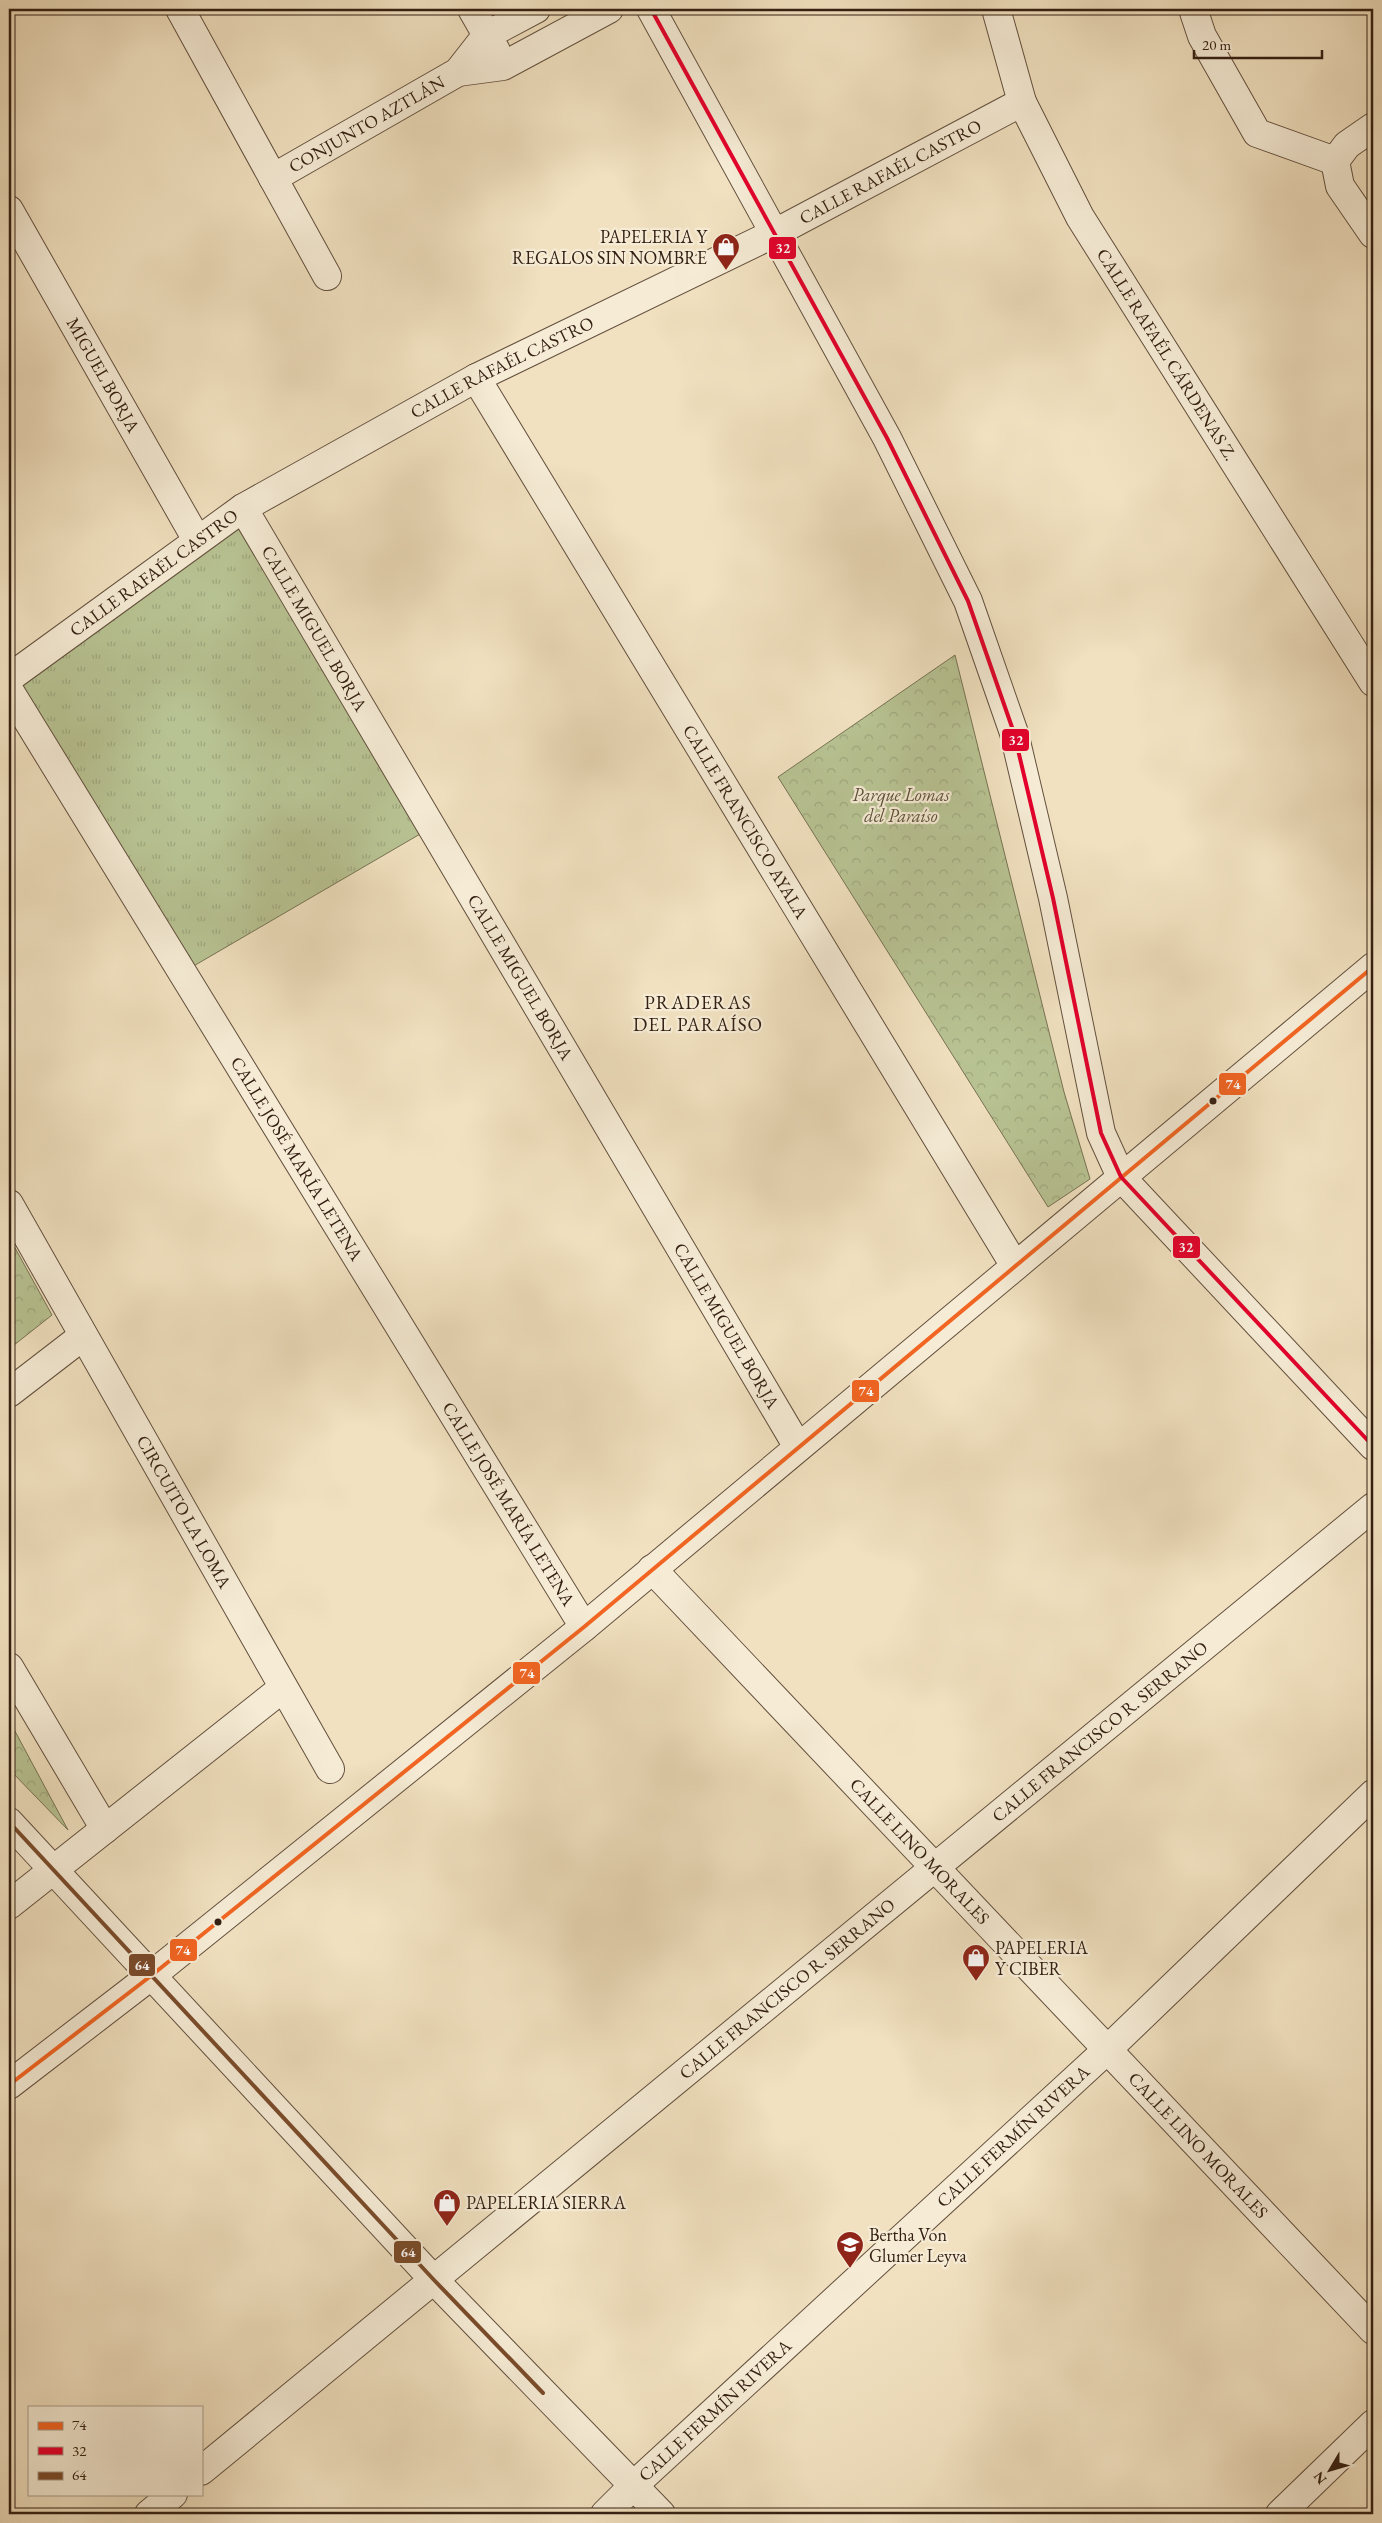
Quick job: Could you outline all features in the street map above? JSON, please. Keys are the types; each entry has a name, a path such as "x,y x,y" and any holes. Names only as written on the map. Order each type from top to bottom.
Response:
{"street":[{"name":"CONJUNTO AZTLÁN","path":"180,9 327,276"},
{"path":"472,9 504,66"},
{"name":"CONJUNTO AZTLÁN","path":"273,178 458,72 487,35 536,9"},
{"name":"CONJUNTO AZTLÁN","path":"458,72 504,66 609,9"},
{"path":"651,9 887,438 968,601 1014,733 1053,898 1101,1133 1121,1177 1373,1446"},
{"name":"CALLE RAFAÉL CÁRDENAS Z.","path":"996,9 1022,102 1080,217 1373,682"},
{"path":"1193,9 1202,36 1257,133 1335,161"},
{"name":"CALLE RAFAÉL CASTRO","path":"9,678 243,508 476,378 774,233 1022,102"},
{"path":"1373,126 1347,146 1335,161 1340,186 1373,234"},
{"name":"MIGUEL BORJA","path":"9,210 197,540"},
{"name":"CALLE FRANCISCO AYALA","path":"476,378 1015,1266"},
{"name":"CALLE MIGUEL BORJA","path":"243,508 798,1447"},
{"name":"CALLE JOSÉ MARÍA LETENA","path":"9,690 584,1627"},
{"path":"9,2085 152,1975 584,1627 1373,967"},
{"name":"CIRCUITO LA LOMA","path":"9,1204 330,1769"},
{"path":"9,1393 83,1336"},
{"name":"CALLE FRANCISCO R. SERRANO","path":"202,2470 1373,1507"},
{"name":"CALLE LINO MORALES","path":"652,1569 1373,2330"},
{"path":"9,1667 105,1830"},
{"path":"9,1905 283,1688"},
{"name":"CALLE FERMÍN RIVERA","path":"605,2514 634,2485 1108,2049 1373,1794"},
{"path":"9,1822 434,2280 661,2514"},
{"path":"1280,2514 1373,2424"},
{"path":"149,2514 171,2496"}],"green space":[{"path":"237,514 427,830 185,971 11,685"},
{"name":"Parque Lomas del Paraíso","path":"955,655 1064,1092 1090,1179 1048,1207 778,777"},
{"path":"9,1237 52,1315 9,1349"},
{"path":"9,1720 68,1830 9,1769"}],"transit line":[{"name":"32","path":"651,9 887,438 968,601 1014,733 1053,898 1101,1133 1121,1177 1373,1446"},
{"name":"74","path":"9,2085 152,1975 584,1627 1373,967"},
{"name":"64","path":"9,1822 434,2280 543,2393"}],"place":[{"name":"PAPELERIA Y REGALOS SIN NOMBRE","path":"726,271"},
{"name":"PAPELERIA Y CIBER","path":"976,1982"},
{"name":"PAPELERIA SIERRA","path":"447,2227"},
{"name":"Bertha Von Glumer Leyva","path":"850,2269"}],"district":[{"name":"PRADERAS DEL PARAÍSO","path":"698,1013"}]}
